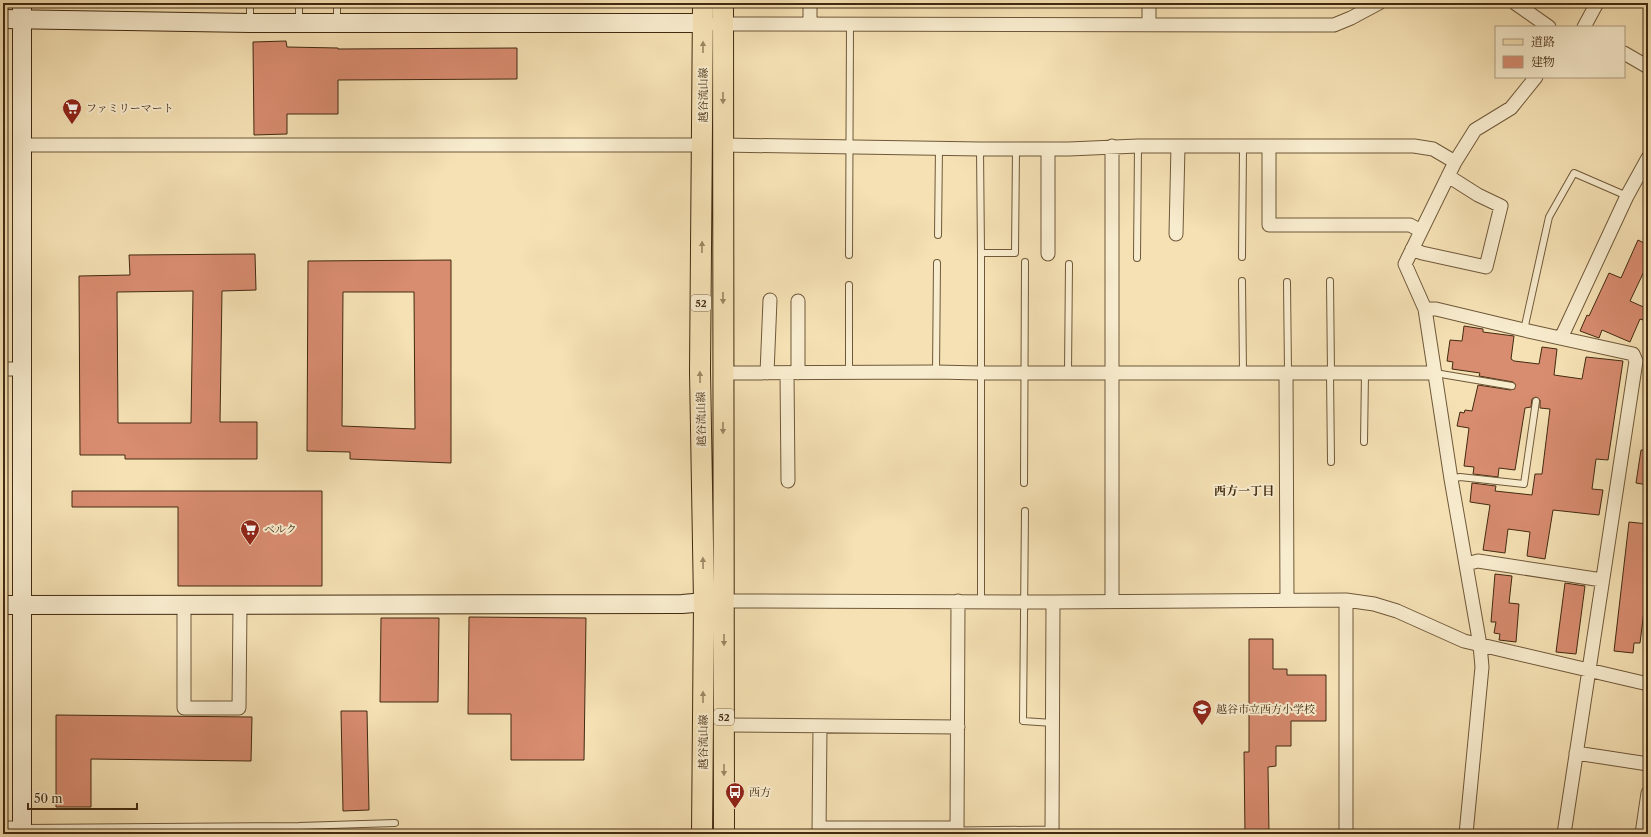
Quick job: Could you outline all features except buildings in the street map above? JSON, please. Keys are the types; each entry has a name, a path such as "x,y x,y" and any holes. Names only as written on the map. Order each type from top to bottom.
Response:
{"main road":[{"name":"越谷流山線","path":"704,3 713,24 713,145 723,373 724,834"},
{"name":"越谷流山線","path":"713,24 722,3"},
{"name":"越谷流山線","path":"702,834 704,602 700,371 713,145"}],"street":[{"path":"810,3 810,24"},
{"path":"1149,3 1149,24"},
{"path":"3,19 22,11 250,23 1334,25 1379,3"},
{"path":"1515,3 1549,26"},
{"path":"1585,26 1597,3"},
{"path":"3,828 22,831 22,11"},
{"path":"1625,54 1648,67"},
{"path":"1466,834 1482,667 1480,645 1451,479 1425,309 1405,264 1455,162 1475,130 1511,108 1535,78"},
{"path":"22,145 713,145 939,147 980,149 1048,149 1112,146 1414,146 1433,149 1455,162"},
{"path":"1112,146 1112,601"},
{"path":"1176,234 1178,146"},
{"path":"1269,146 1269,225 1410,225 1421,231"},
{"path":"1048,149 1048,254"},
{"path":"1561,338 1627,196 1648,158"},
{"path":"1412,248 1422,253 1486,267 1501,206 1471,191 1448,176"},
{"path":"767,373 770,300"},
{"path":"788,481 798,301"},
{"path":"1425,309 1436,309 1633,354 1642,363 1602,580 1564,834"},
{"path":"3,369 23,369"},
{"path":"723,373 1435,373"},
{"path":"1287,373 1287,600"},
{"path":"1466,564 1478,561 1602,580"},
{"path":"3,605 682,604 724,600 1024,602 1346,600 1374,604 1397,611 1464,641 1648,684"},
{"path":"1346,600 1346,834"},
{"path":"957,832 958,601"},
{"path":"820,726 819,831 1052,834 1053,602"},
{"path":"184,604 184,708 239,708 240,604"},
{"path":"724,725 958,727"},
{"path":"1576,753 1648,764"},
{"path":"1642,834 1648,793"}],"lane":[{"path":"250,3 250,23"},
{"path":"299,3 299,23"},
{"path":"337,3 337,23"},
{"path":"849,255 850,25"},
{"path":"1137,258 1138,146"},
{"path":"1242,257 1243,146"},
{"path":"938,235 939,147"},
{"path":"980,149 981,601"},
{"path":"981,253 1015,253 1016,149"},
{"path":"1524,330 1549,218 1574,173 1627,196"},
{"path":"1024,483 1025,262"},
{"path":"936,372 937,263"},
{"path":"1068,372 1069,264"},
{"path":"1242,281 1243,373"},
{"path":"1330,281 1331,462"},
{"path":"1287,282 1287,373"},
{"path":"849,285 849,372"},
{"path":"1364,442 1365,373"},
{"path":"1435,373 1512,386"},
{"path":"1451,479 1460,477 1524,484 1536,401"},
{"path":"1025,511 1023,721 1053,723"},
{"path":"22,831 395,823"}],"place":[{"name":"ファミリーマート","path":"72,125"},
{"name":"ベルク","path":"250,546"},
{"name":"越谷市立西方小学校","path":"1202,726"},
{"name":"西方","path":"735,809"}],"district":[{"name":"西方一丁目","path":"1244,490"}]}
